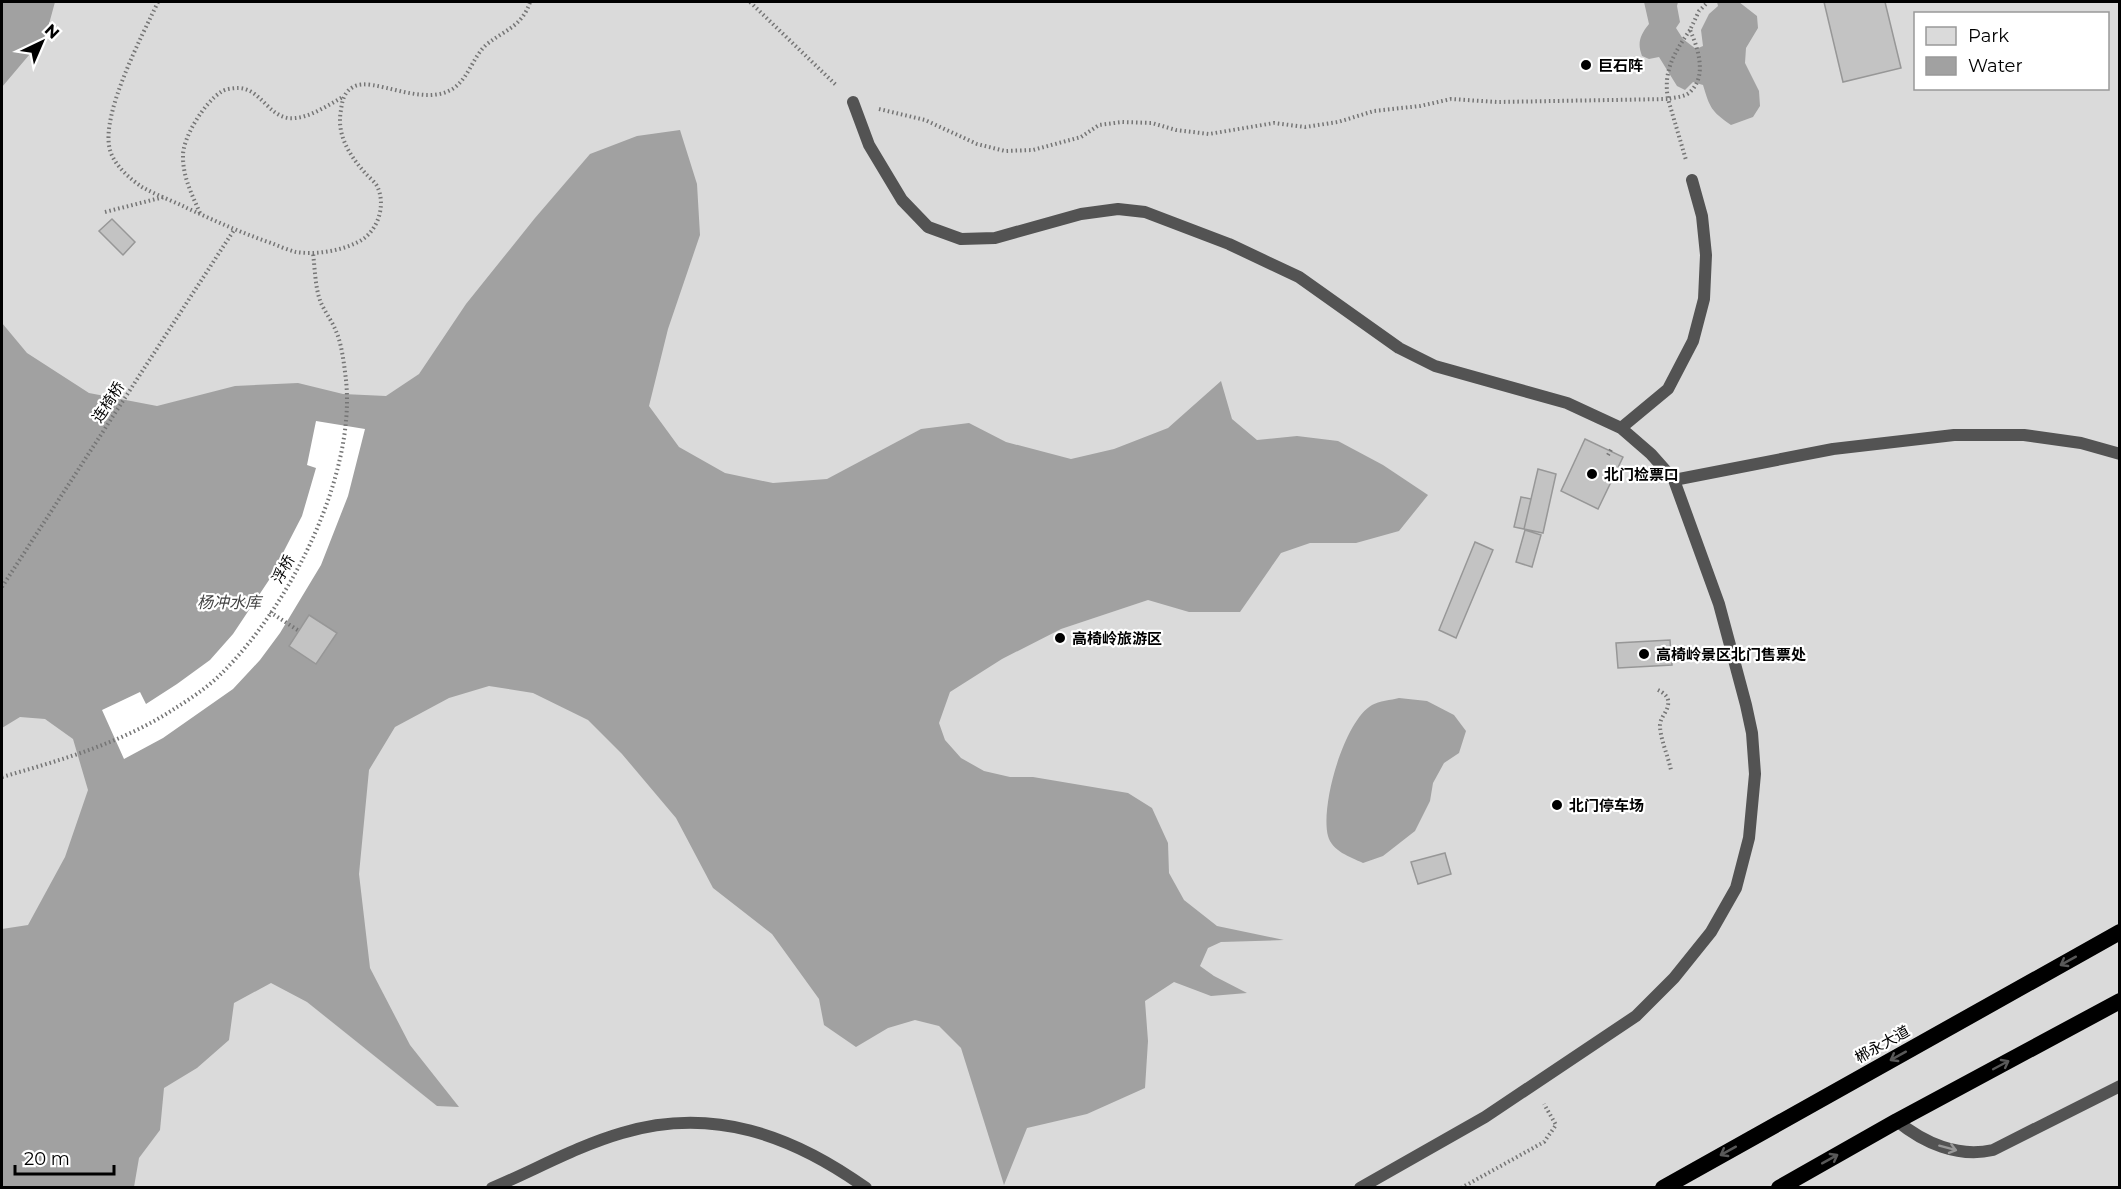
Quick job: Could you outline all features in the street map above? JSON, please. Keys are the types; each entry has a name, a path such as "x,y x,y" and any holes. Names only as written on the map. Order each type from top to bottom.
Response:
{"highway":[{"name":"郴永大道","path":"1663,1188 2120,932"},
{"path":"1779,1188 1897,1121 2120,1001"}],"lane":[{"path":"853,102 869,145 891,182 902,200 928,227 961,239 995,238 1082,214 1118,209 1145,212 1230,244 1299,277 1399,348 1435,366 1567,403 1621,428 1651,454 1674,480 1719,603 1752,733 1755,774 1749,838 1736,888 1711,932 1674,978 1636,1016 1485,1117 1360,1188"},
{"path":"1621,428 1668,389 1692,341 1704,298 1706,255 1702,216 1692,180"},
{"path":"1674,480 1833,449 1954,435 2024,435 2081,443 2120,454"},
{"path":"1897,1121 1915,1135 1949,1149 1986,1152 2045,1125 2120,1086"},
{"path":"492,1188 622,1132 657,1125 700,1121 739,1127 776,1138 817,1158 866,1188"}],"path":[{"path":"158,2 119,91 108,129 110,151 120,168 141,186 234,230 294,251 313,253 359,242 373,230 381,210 378,188 350,155 338,123 343,97"},
{"path":"200,214 187,181 182,155 191,128 208,103 223,90 240,88 256,94 272,110 286,118 302,118 343,97 353,87 365,84 409,94 435,95 453,88 466,75 476,55 510,30 521,19 530,2"},
{"path":"750,2 853,102 925,120 977,144 1005,151 1033,150 1081,137 1099,125 1122,122 1152,123 1176,130 1209,134 1274,123 1305,127 1338,122 1374,111 1420,106 1451,99 1497,102 1668,99 1684,96 1692,91 1698,79 1700,66 1690,30"},
{"path":"1692,180 1668,99 1666,83 1674,56 1699,11 1708,2"},
{"path":"105,213 164,197"},
{"name":"连椅桥","path":"2,587 234,230"},
{"name":"浮桥","path":"2,777 89,750 126,735 175,709 220,675 241,652 270,612 306,552 332,484 344,439 346,380 336,331 320,301 313,253"},
{"path":"270,612 299,631"},
{"path":"1658,690 1665,694 1668,701 1667,710 1660,725 1671,770"},
{"path":"1461,1188 1544,1142 1556,1125 1534,1084"}],"green space":[{"name":"高椅岭旅游区","path":"2,2 2119,2 2119,1187 2,1188"}],"water":[{"path":"2,2 55,2 46,35 2,87"},
{"path":"1644,2 1678,2 1680,22 1676,28 1683,39 1696,49 1703,46 1701,30 1709,14 1718,6 1717,2 1739,2 1757,16 1758,28 1746,48 1745,63 1759,91 1760,106 1753,117 1731,125 1712,108 1703,85 1693,82 1685,90 1677,86 1659,57 1649,59 1642,56 1640,39 1649,24"},
{"name":"杨冲水库","path":"680,130 697,184 700,235 668,329 649,406 679,447 725,473 773,483 827,479 921,429 969,423 1006,442 1071,459 1114,449 1168,428 1221,381 1232,419 1257,440 1297,436 1338,441 1383,465 1428,495 1399,531 1356,543 1310,543 1281,553 1240,612 1189,612 1148,600 1061,629 1002,659 950,692 939,723 945,740 961,758 984,771 1010,777 1033,777 1128,793 1152,808 1168,843 1169,873 1184,900 1217,926 1284,940 1221,942 1208,948 1200,966 1247,993 1211,996 1174,982 1145,1001 1148,1041 1145,1088 1087,1114 1027,1128 1004,1185 961,1048 939,1026 915,1020 888,1028 856,1047 824,1025 819,999 772,934 713,888 676,818 622,754 588,720 533,693 489,686 449,698 395,727 369,770 359,874 370,968 410,1045 459,1107 437,1106 307,1002 271,983 234,1003 229,1040 197,1068 164,1088 160,1130 139,1158 134,1187 2,1187 2,929 28,925 65,857 88,790 73,739 45,719 20,717 2,728 2,323 27,353 89,393 157,406 235,386 298,383 343,394 386,396 419,374 466,304 590,154 637,136"},
{"path":"1399,698 1427,701 1454,715 1466,731 1459,753 1444,763 1433,783 1430,801 1415,831 1383,856 1363,863 1342,853 1330,841 1326,822 1331,786 1344,746 1352,728 1362,714 1372,705"}],"pier":[{"path":"316,421 365,429 348,496 321,565 280,633 260,660 233,689 163,738 124,759 102,710 140,692 146,704 210,660 233,634 269,580 302,516 316,468 307,465"}],"building":[{"path":"1824,2 1885,2 1901,68 1843,82"},
{"path":"112,219 135,242 123,255 99,231"},
{"name":"北门检票口","path":"1585,439 1623,457 1598,509 1561,491"},
{"path":"1538,469 1556,474 1543,533 1524,529"},
{"path":"1521,497 1531,499 1524,529 1514,527"},
{"path":"1525,530 1541,535 1532,567 1516,562"},
{"path":"1475,542 1493,550 1456,638 1439,630"},
{"path":"309,615 337,633 316,664 289,646"},
{"name":"高椅岭景区北门售票处","path":"1670,640 1672,665 1618,668 1616,643"},
{"path":"1445,853 1451,874 1418,884 1411,862"}],"place":[{"name":"巨石阵","path":"1586,65"},
{"name":"北门检票口","path":"1592,474"},
{"name":"高椅岭旅游区","path":"1060,638"},
{"name":"高椅岭景区北门售票处","path":"1644,654"},
{"name":"北门停车场","path":"1557,805"}]}
